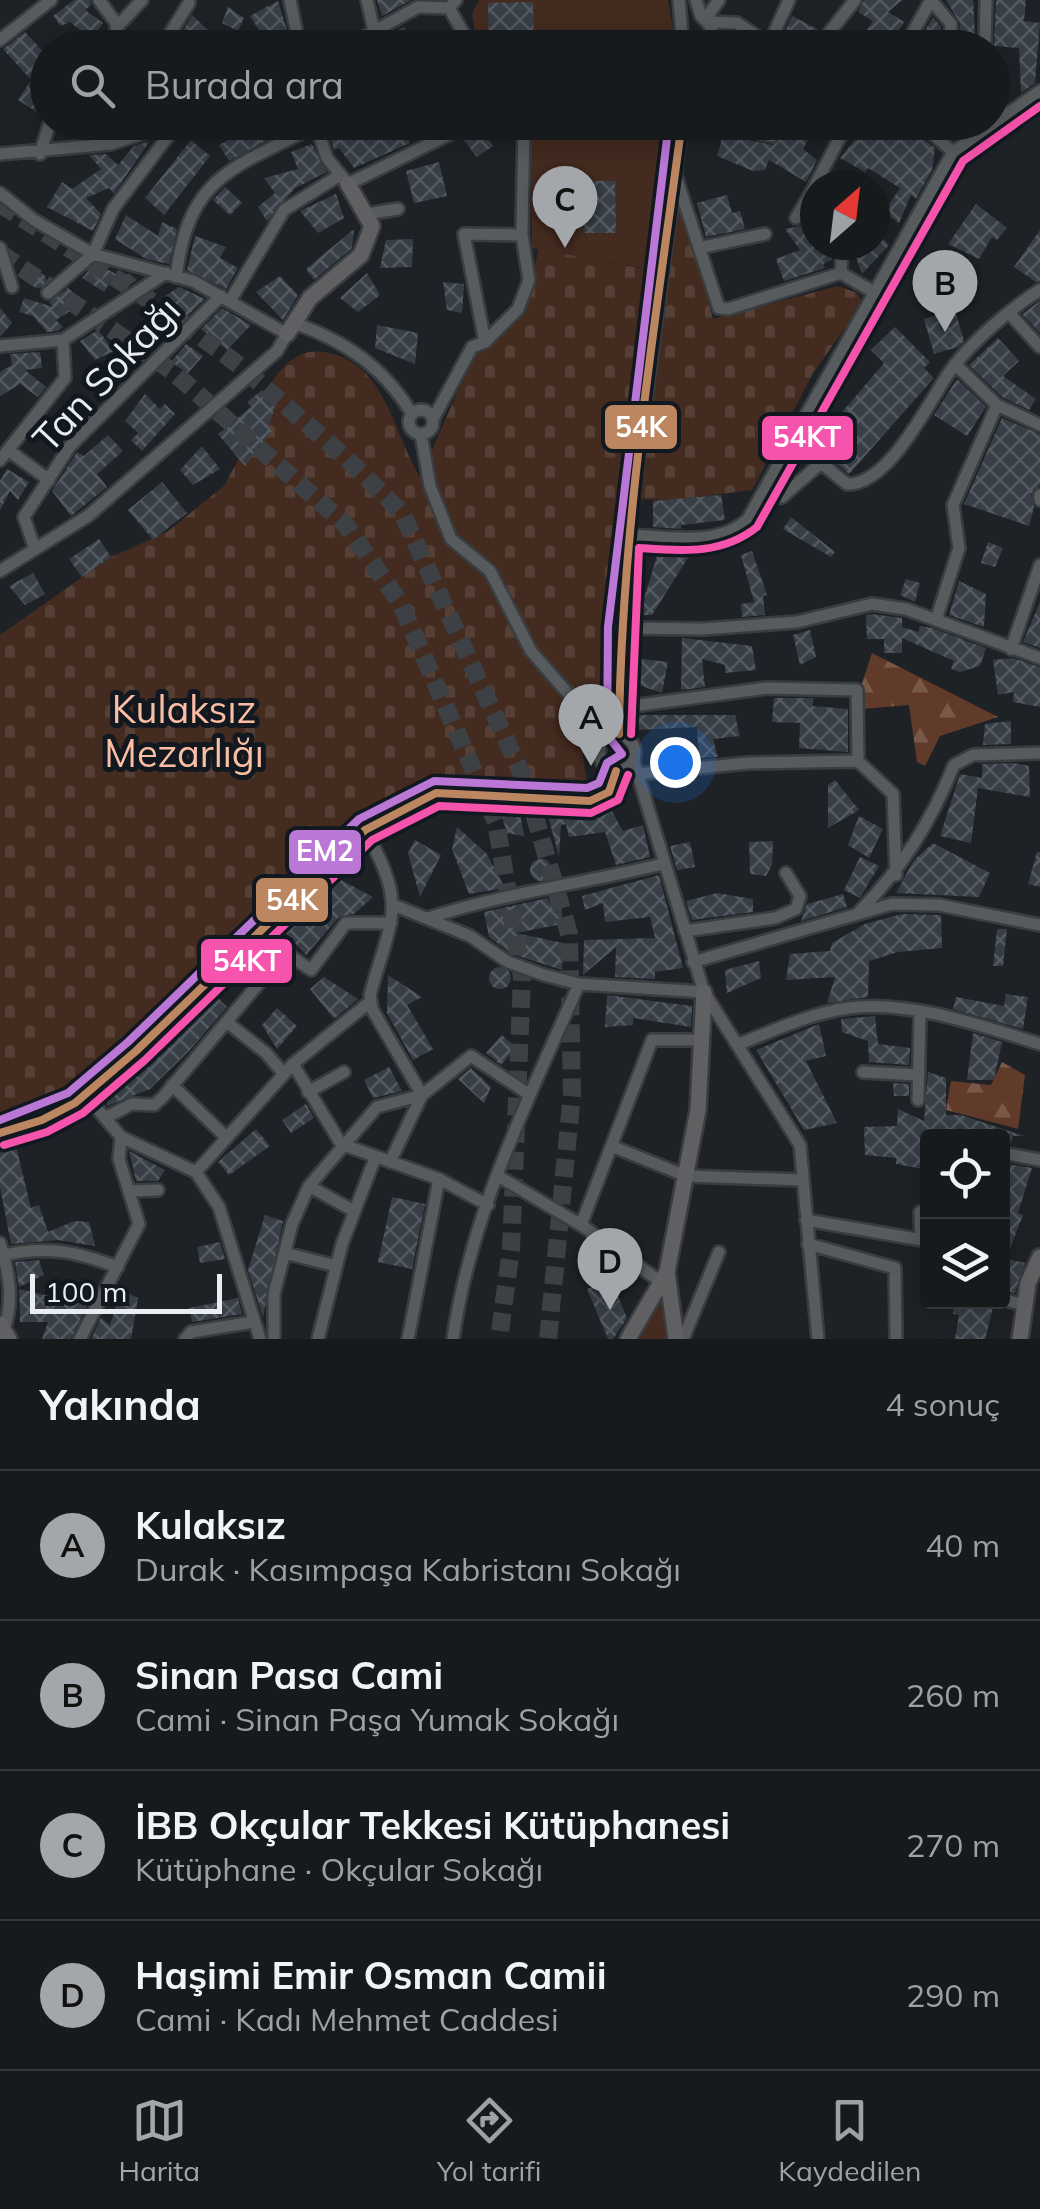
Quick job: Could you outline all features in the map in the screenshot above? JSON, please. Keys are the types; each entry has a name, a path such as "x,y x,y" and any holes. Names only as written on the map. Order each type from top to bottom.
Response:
{"street":[{"path":"0,40 50,0"},
{"path":"99,0 116,28 142,0"},
{"path":"290,0 296,30"},
{"path":"367,0 374,30"},
{"path":"679,0 682,30"},
{"path":"696,0 711,30"},
{"path":"705,19 719,0"},
{"path":"778,30 789,0"},
{"path":"831,30 855,0"},
{"path":"914,30 932,0 951,24 951,30"},
{"path":"985,30 986,0"},
{"path":"172,30 189,4"},
{"path":"378,30 418,8 443,4 457,30"},
{"path":"681,26 687,18 726,20 751,30"},
{"path":"1010,112 1038,92 1040,74"},
{"path":"40,154 44,140"},
{"path":"0,154 40,154 123,140"},
{"path":"48,293 93,254 113,209 165,140"},
{"path":"0,346 63,340 171,275 193,209 214,183 247,158 285,140"},
{"path":"0,571 88,516 276,350 310,298 361,255 372,226 326,158 322,140"},
{"name":"Tan Sokağı","path":"35,549 24,517 70,446 226,299 284,210 436,140"},
{"path":"421,434 430,430 472,347 485,342 518,309 530,280 522,235 524,140"},
{"path":"615,735 628,535 680,140"},
{"path":"823,170 839,140"},
{"path":"940,140 952,152"},
{"path":"628,535 722,536 748,520 952,152 969,140"},
{"path":"675,173 719,308 728,309 841,273 876,294"},
{"path":"0,214 4,196 34,220 93,254 171,275 291,328 333,337 375,366 412,414"},
{"path":"366,214 398,209"},
{"path":"796,218 800,214"},
{"path":"485,342 464,234 522,235"},
{"path":"699,248 765,234"},
{"path":"0,248 12,287"},
{"path":"841,260 841,273"},
{"path":"762,498 782,497 821,463 847,484 874,474 913,429 955,364 1040,290"},
{"path":"1010,314 1040,348"},
{"path":"49,480 4,455 66,378 63,340"},
{"path":"955,364 997,405 1040,425"},
{"path":"936,620 959,548 953,505 997,405"},
{"path":"412,414 422,410 433,419"},
{"path":"412,414 409,425 421,434 430,486 451,540 490,572 530,651 578,706 615,735 634,744 636,768 663,864 704,992 800,1145 818,1339"},
{"path":"1011,649 1038,581 1040,565"},
{"path":"620,628 766,625 872,604 936,620 1040,658"},
{"path":"617,708 767,688 858,690 858,761"},
{"path":"615,735 603,741 599,756 605,766 616,771 748,762 858,761 893,794 896,874"},
{"path":"858,914 896,874 937,809 954,765 972,755 1040,753"},
{"path":"0,1133 42,1120 86,1094 136,1051 365,830 436,793 590,801 608,792 616,771"},
{"path":"196,1172 293,1064 371,1001 396,906 385,866 365,830"},
{"path":"428,918 484,900 577,885 663,864"},
{"path":"684,930 775,918 796,909 800,896 786,873"},
{"path":"693,962 892,904 939,905 1040,925"},
{"path":"396,906 470,936 508,962 579,984 704,992"},
{"path":"105,1118 132,1104 154,1105 265,976 290,955 312,970 346,923 391,923"},
{"path":"454,1339 460,1288 488,1204 579,984"},
{"path":"628,1339 664,1277 698,1110 704,992"},
{"path":"371,1001 422,1095"},
{"path":"737,1045 848,1008 920,1013 1040,1044"},
{"path":"918,1100 920,1013"},
{"path":"581,1225 652,1040 702,1034 722,1021"},
{"path":"228,1023 266,1053 284,1074"},
{"path":"274,1339 274,1294 292,1224 308,1186 377,1107 422,1095 472,1056 530,1095"},
{"path":"293,1064 341,1144 439,1179 488,1204"},
{"path":"308,1092 344,1072"},
{"path":"863,1072 918,1075"},
{"path":"172,1085 227,1138"},
{"path":"86,1094 121,1137 176,1166 196,1172 219,1207 260,1339"},
{"path":"390,1162 422,1095"},
{"path":"80,1339 140,1224 119,1159 121,1137"},
{"path":"614,1147 686,1176 802,1180"},
{"path":"1010,1154 1040,1160"},
{"path":"318,1339 336,1266 375,1158"},
{"path":"498,1176 664,1277 680,1339"},
{"path":"408,1339 439,1179"},
{"path":"308,1186 354,1212"},
{"path":"129,1191 158,1190"},
{"path":"806,1220 920,1240"},
{"path":"808,1244 895,1268 896,1339"},
{"path":"4,1331 10,1276 2,1249 41,1247 77,1252 118,1267"},
{"path":"680,1339 719,1252"},
{"path":"285,1253 336,1266"},
{"path":"1020,1339 1024,1305 1040,1257"},
{"path":"1010,1301 1024,1305"},
{"path":"185,1339 191,1332 253,1322"}],"green space":[{"path":"479,0 668,0 673,30 474,30 472,14"},
{"path":"530,140 661,140 654,270 532,248"},
{"name":"Kulaksız Mezarlığı","path":"680,198 713,319 838,286 857,293 863,303 813,373 752,490 675,500 625,499 613,605 613,708 608,721 588,723 579,730 588,789 529,794 446,788 419,791 390,799 360,815 134,1049 74,1099 0,1125 0,635 111,557 167,532 224,486 273,396 268,388 284,366 298,356 324,352 345,358 361,369 385,401 420,477 476,350 521,318 539,249 667,273"},
{"path":"872,653 998,717 940,736 925,766 917,762 909,705 861,709 860,689"},
{"path":"1002,1062 1025,1075 1018,1129 946,1110 951,1081 991,1085"},
{"path":"664,1285 671,1339 632,1339"}],"building":[{"path":"74,0 90,0 91,5 85,10 103,23 98,30 80,30 70,22 61,26 53,16"},
{"path":"377,0 411,0 382,16"},
{"path":"864,0 902,0 888,12 904,22 899,30 867,30 873,21 858,12"},
{"path":"946,0 973,0 975,30 960,30 960,23"},
{"path":"996,0 1026,0 1024,21 1040,23 1035,83 1021,93 1019,48 1010,47 1010,30 995,30"},
{"path":"278,1 287,30 259,30 250,16"},
{"path":"533,2 534,30 489,30 488,3"},
{"path":"228,7 244,18 238,30 222,23"},
{"path":"192,15 208,30 183,30"},
{"path":"792,16 819,30 785,30"},
{"path":"933,17 941,27 941,30 925,30"},
{"path":"25,32 30,37 30,79 3,49"},
{"path":"30,82 30,108 18,100"},
{"path":"191,140 210,156 164,215 145,198"},
{"path":"229,140 268,140 229,161 219,145"},
{"path":"331,140 410,143 354,168 339,148 334,150"},
{"path":"464,140 489,140 493,146 477,157"},
{"path":"722,140 773,145 776,140 808,140 803,149 817,160 812,170 800,170 800,178 769,160 765,170 753,171 717,156"},
{"path":"854,140 925,140 935,148 932,170 916,199 911,195 899,223 890,216 890,203 900,188 890,182 890,170 861,170 840,158"},
{"path":"150,141 114,193 109,188 86,198 101,214 93,231 47,207 62,182 72,189 101,169 89,155 106,154 118,165 134,146"},
{"path":"312,144 327,172 295,188 267,221 258,207 275,193 264,178 298,169 291,152"},
{"path":"439,162 447,196 414,203 406,171"},
{"path":"583,181 615,181 616,233 584,233"},
{"path":"225,187 242,203 230,215 213,200"},
{"path":"336,194 344,218 318,233 300,211"},
{"path":"727,195 732,213 740,211 745,229 706,237 697,203"},
{"path":"976,204 1007,228 997,240 992,237 979,259 948,244"},
{"path":"126,215 158,236 162,222 177,229 169,264 146,259 115,239"},
{"path":"800,226 800,250 785,229"},
{"path":"354,229 352,248 314,280 306,269"},
{"path":"1040,230 1040,281 1036,282 1014,267"},
{"path":"195,236 226,247 220,258 238,268 226,289 187,270"},
{"path":"413,239 412,267 380,268 386,240"},
{"path":"800,250 800,260 832,260 823,264 825,268 784,281 776,259"},
{"path":"857,260 875,260 862,274"},
{"path":"95,264 123,277 129,273 137,280 121,291 112,279 104,292 82,278"},
{"path":"38,272 46,280 38,288 30,280"},
{"path":"367,273 380,295 358,312 340,298"},
{"path":"280,276 298,295 283,320 256,292"},
{"path":"443,282 464,284 462,313 447,310"},
{"path":"179,287 205,299 181,322 165,296"},
{"path":"68,288 84,302 56,320 63,327 58,331 47,332 33,316 19,312 24,298 53,307 49,302"},
{"path":"1040,301 1040,333 1022,314"},
{"path":"0,308 12,323 0,337"},
{"path":"222,308 251,325 227,350 201,329"},
{"path":"955,310 964,341 958,347 934,354 924,319"},
{"path":"377,325 418,333 415,364 375,348"},
{"path":"895,327 930,362 924,368 934,378 849,474 814,445 884,363 871,350"},
{"path":"98,330 114,351 95,360 80,341"},
{"path":"998,338 1019,361 1003,376 1036,399 1029,410 1002,397 969,365"},
{"path":"186,344 203,356 188,373 171,362"},
{"path":"40,352 42,368 25,370 46,387 38,397 20,384 0,396 0,372 12,365 10,354"},
{"path":"957,379 986,407 967,436 934,415"},
{"path":"262,390 276,404 268,427 272,431 245,466 218,434 251,407 247,402"},
{"path":"145,394 160,409 165,404 175,414 142,451 131,440 138,433 125,421"},
{"path":"1002,418 1040,434 1040,485 1031,494 1034,507 1029,526 964,504"},
{"path":"108,435 123,451 97,474 107,487 71,516 52,491 77,452 84,456"},
{"path":"202,446 220,469 193,485 180,470"},
{"path":"7,469 29,482 18,500 10,491 0,510 0,481"},
{"path":"162,482 187,513 153,540 128,510"},
{"path":"721,495 725,520 681,525 681,529 653,527 653,501"},
{"path":"791,517 835,552 831,557 783,529"},
{"path":"99,539 111,557 82,577 69,559"},
{"path":"988,542 1003,548 995,567 981,563"},
{"path":"752,551 767,595 763,596 765,615 742,617 741,604 754,602 741,555"},
{"path":"657,556 689,556 652,615 639,615"},
{"path":"33,573 45,594 25,605 9,586"},
{"path":"906,579 920,583 915,602 900,595"},
{"path":"959,581 986,594 984,627 949,615"},
{"path":"1040,602 1040,648 1023,642"},
{"path":"866,615 902,618 902,627 918,632 920,626 932,628 986,648 980,666 960,672 951,669 954,661 902,638 902,653 884,653 884,639 867,639"},
{"path":"810,630 816,657 800,665 793,635"},
{"path":"682,638 752,646 756,670 725,673 725,665 702,659 705,687 681,690"},
{"path":"635,658 668,662 662,693 639,685"},
{"path":"1013,658 1040,667 1040,707 1013,702 1014,692 998,695 993,660"},
{"path":"774,698 814,698 812,706 848,709 848,752 799,748 800,723 772,722"},
{"path":"637,715 735,715 740,736 713,739 718,757 699,758 697,727 639,730"},
{"path":"1011,721 1011,744 983,745 985,724"},
{"path":"982,764 1029,766 1030,797 978,788 971,843 940,836 960,774 982,778"},
{"path":"835,780 859,810 828,828 828,785"},
{"path":"499,807 519,808 524,836 507,833"},
{"path":"546,808 610,808 623,831 643,825 650,857 616,865 605,832 569,837 566,824 561,825 559,857"},
{"path":"859,816 883,829 869,858 848,845"},
{"path":"457,827 487,854 505,888 469,894 452,849"},
{"path":"415,840 441,855 420,897 408,853"},
{"path":"773,841 772,865 766,876 750,874 749,842"},
{"path":"690,842 695,867 677,870 670,846"},
{"path":"933,843 990,873 979,897 896,893 914,860"},
{"path":"1040,852 1040,887 1028,884"},
{"path":"860,857 879,866 860,898 844,890"},
{"path":"541,859 549,862 549,878 541,881 533,878 530,870 533,862"},
{"path":"332,875 373,897 354,914 339,917 306,955 279,926"},
{"path":"659,875 683,968 655,972 655,979 615,977 616,947 583,975 584,940 655,938 650,917 605,922 603,903 585,910 582,896"},
{"path":"717,893 753,899 753,912 692,920 686,901"},
{"path":"843,894 847,907 801,921 807,904"},
{"path":"548,898 549,903 562,901 562,924 516,933 563,943 562,970 512,954 489,937 484,912"},
{"path":"902,914 941,915 942,948 898,952 869,961 868,997 827,1003 835,977 786,980 790,954 830,951 832,943 865,924"},
{"path":"997,929 1007,929 1003,966 993,966"},
{"path":"759,961 761,978 727,993 725,970"},
{"path":"500,967 508,970 508,986 500,989 492,986 489,978 492,970"},
{"path":"388,975 422,997 407,1005 433,1049 413,1060 387,1013"},
{"path":"324,977 358,999 334,1019 310,989"},
{"path":"212,992 227,1007 189,1051 150,1089 107,1106 106,1093"},
{"path":"1006,994 1028,997 1023,1029 953,1009 956,997 1004,1006"},
{"path":"607,995 692,1006 691,1027 633,1018 633,1025 605,1027"},
{"path":"277,1008 297,1026 277,1049 262,1025"},
{"path":"875,1016 878,1044 910,1048 909,1065 869,1062 868,1041 842,1032 841,1019"},
{"path":"819,1024 826,1056 806,1061 837,1123 804,1130 756,1050"},
{"path":"973,1033 1002,1042 994,1080 967,1080"},
{"path":"502,1035 516,1048 501,1065 486,1053"},
{"path":"389,1067 402,1091 373,1098 364,1080"},
{"path":"471,1068 491,1087 484,1103 458,1079"},
{"path":"928,1072 946,1078 946,1115 961,1115 1003,1129 920,1129 920,1168 896,1164 896,1158 865,1155 864,1127 897,1126 898,1109 924,1121"},
{"path":"893,1083 909,1084 909,1096 894,1096"},
{"path":"306,1104 314,1118 291,1133 282,1120"},
{"path":"256,1129 270,1146 229,1175 218,1162"},
{"path":"16,1146 31,1208 39,1205 48,1232 74,1221 89,1222 95,1246 58,1240 11,1244 0,1187 0,1153"},
{"path":"129,1151 165,1170 158,1181 136,1181"},
{"path":"1010,1164 1032,1168 1018,1213 1023,1215 1010,1249"},
{"path":"392,1197 425,1204 412,1269 378,1262"},
{"path":"265,1215 283,1221 263,1317 248,1270"},
{"path":"220,1242 225,1259 200,1263 197,1247"},
{"path":"39,1260 44,1275 19,1287 15,1262"},
{"path":"1010,1260 1025,1263 1015,1293 1010,1292"},
{"path":"611,1279 627,1318 613,1339 608,1339 587,1289"},
{"path":"19,1289 87,1305 71,1339 42,1339 48,1322 20,1322"},
{"path":"121,1290 138,1298 131,1339 91,1339 101,1318 110,1325"},
{"path":"238,1298 242,1314 192,1322 189,1308"},
{"path":"954,1309 993,1309 985,1339 955,1339 959,1315 953,1314"}],"tunnel":[{"path":"0,204 168,312 240,366 347,459 402,513 524,779 569,934 572,1094 548,1339"},
{"path":"0,253 172,371 346,525 401,604 496,822 522,977 511,1249 499,1339"}],"transit line":[{"name":"54KT","path":"1010,127 1040,106"},
{"name":"EM2","path":"0,1120 68,1093 128,1042 359,819 434,781 587,788 599,783 607,763 622,754 607,735 608,627 667,140"},
{"name":"54K","path":"619,734 633,504 680,140"},
{"name":"54KT","path":"631,734 639,548 716,547 757,527 963,161 992,140"},
{"name":"54K","path":"0,1133 42,1120 75,1103 136,1051 365,830 436,793 590,801 609,792 616,771"},
{"name":"54KT","path":"4,1145 47,1132 83,1113 145,1060 372,840 439,806 591,813 618,800 628,775"}],"place":[{"name":"İBB Okçular Tekkesi Kütüphanesi","path":"565,248"},
{"name":"Sinan Pasa Cami","path":"945,332"},
{"name":"Kulaksız","path":"591,766"},
{"name":"Haşimi Emir Osman Camii","path":"610,1310"}]}
